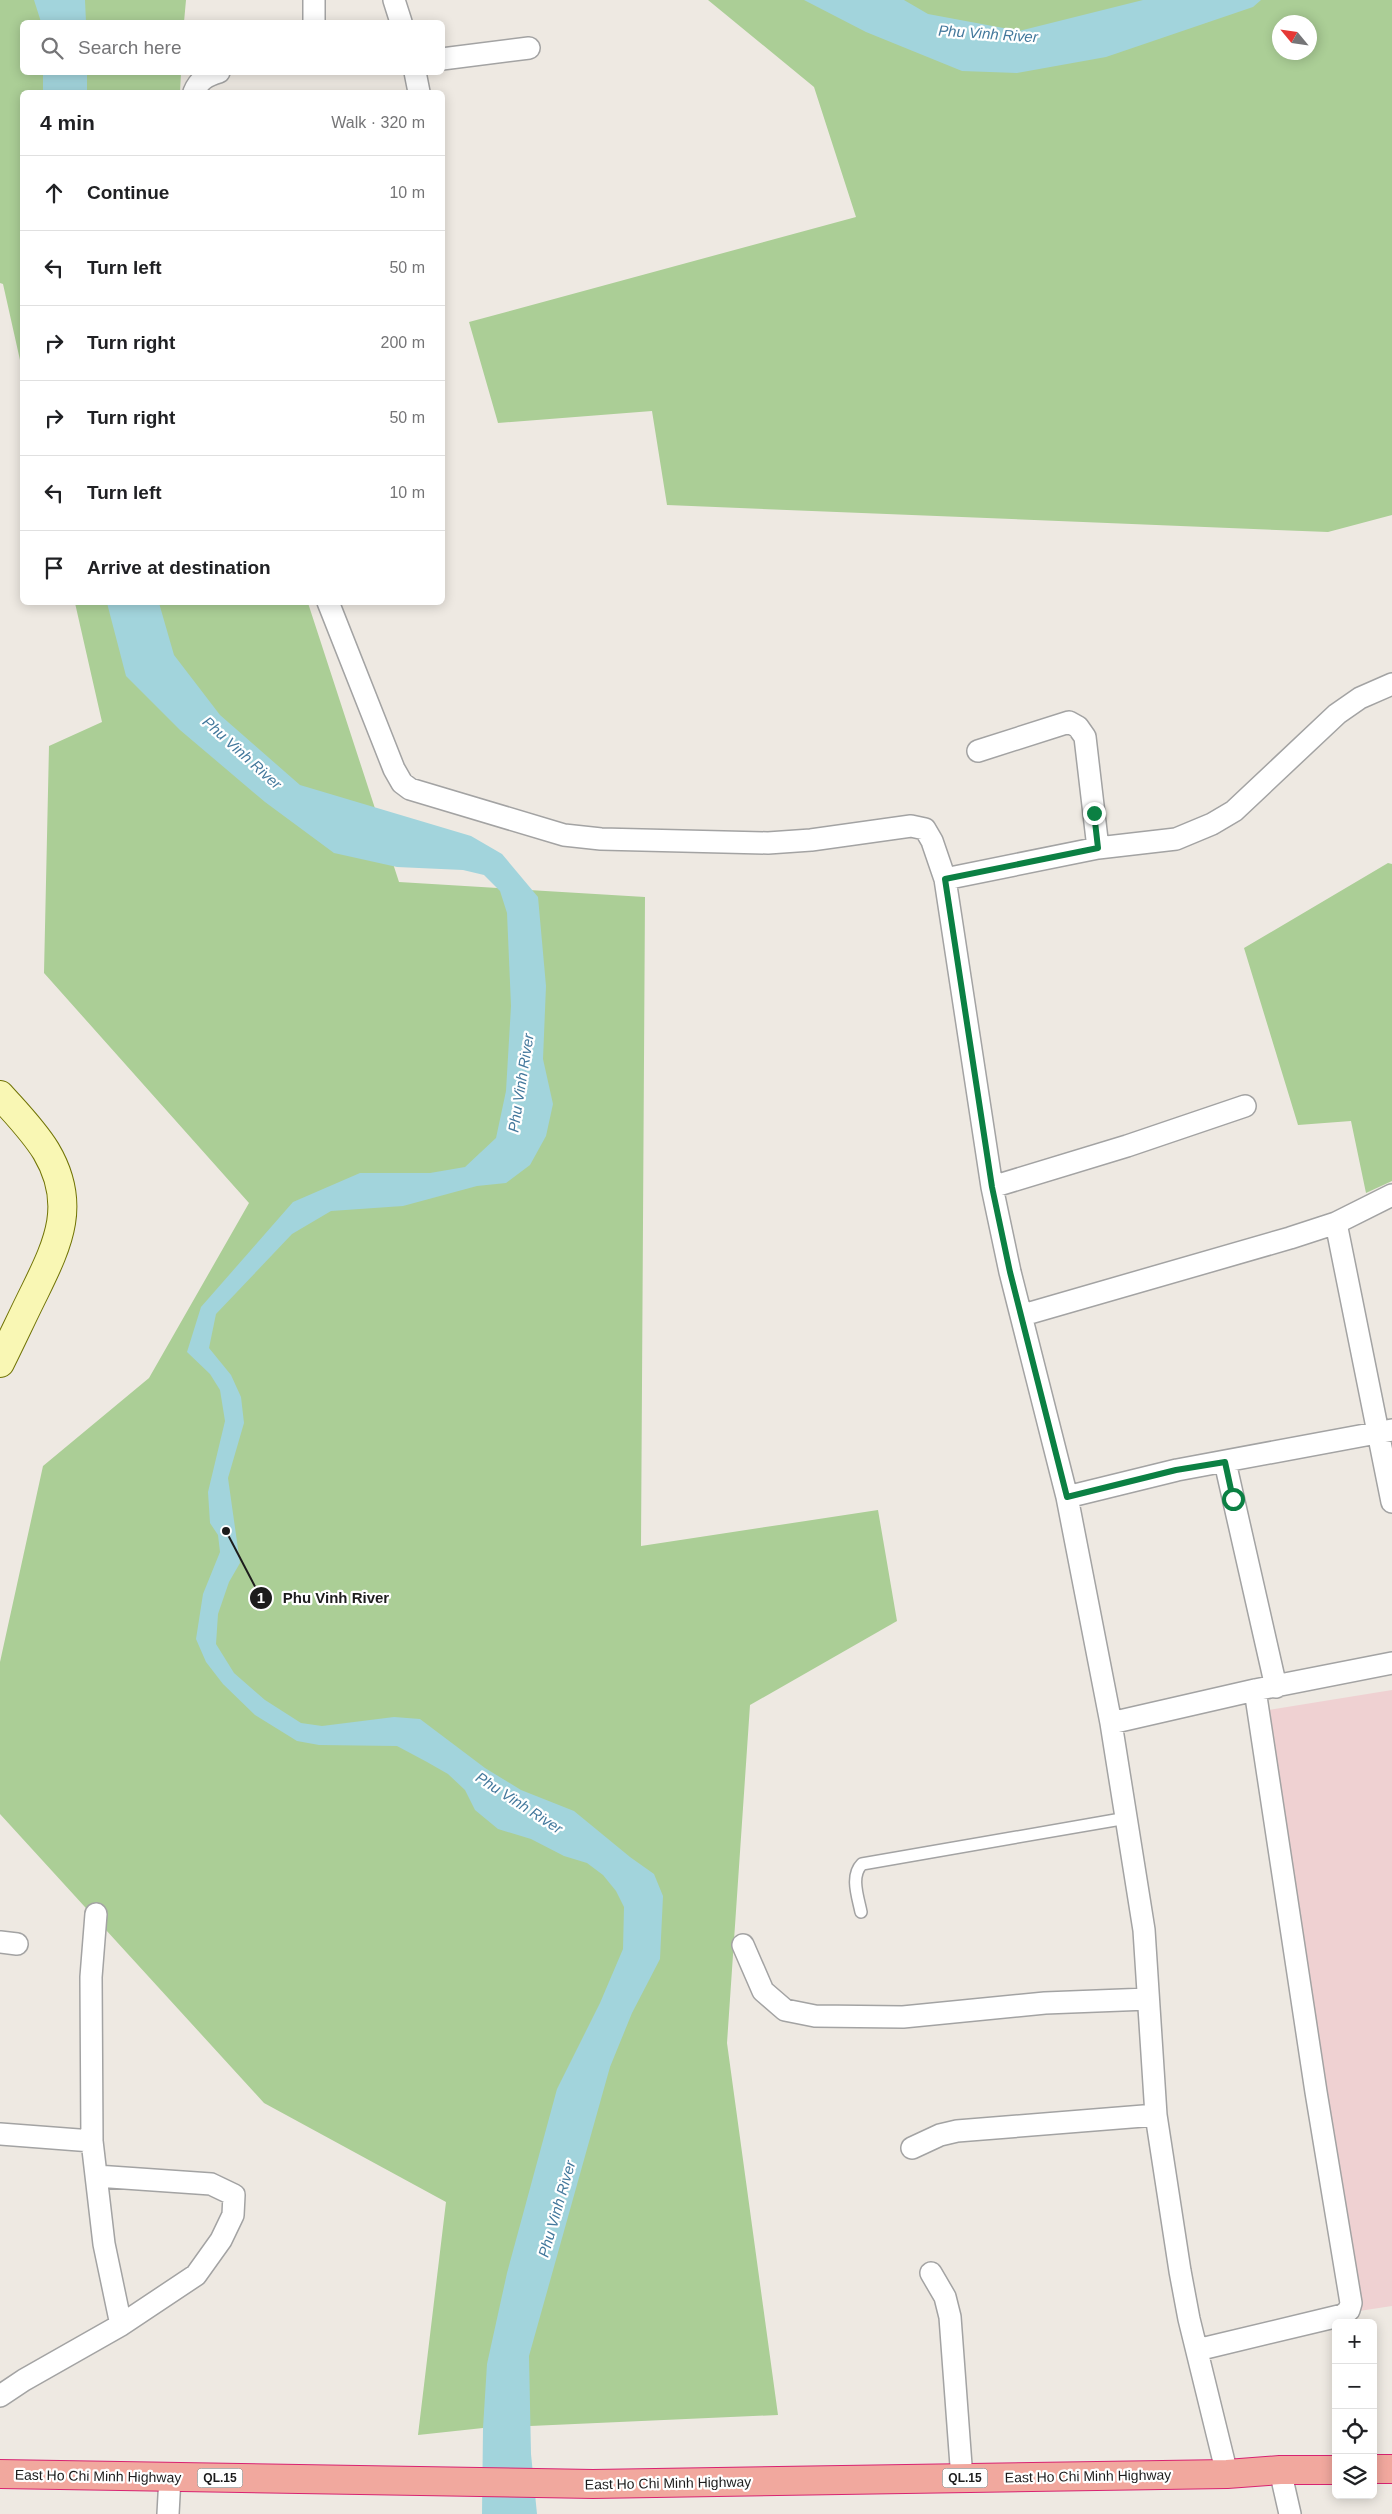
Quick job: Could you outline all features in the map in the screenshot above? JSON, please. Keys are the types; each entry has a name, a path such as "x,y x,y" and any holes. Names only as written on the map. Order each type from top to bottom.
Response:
{"highway":[{"path":"1377,2469 1392,2469"},
{"name":"East Ho Chi Minh Highway","path":"0,2474 594,2484 1227,2474 1280,2470 1332,2470"}],"main road":[{"path":"0,1095 25,1122 47,1152 59,1185 62,1216 56,1249 0,1363"}],"street":[{"path":"314,0 314,20"},
{"path":"394,0 400,20"},
{"path":"445,59 529,48"},
{"path":"195,90 198,83 209,75"},
{"path":"416,75 419,90"},
{"path":"329,605 394,769 402,783 410,789 564,835 601,839 768,843 811,840 911,826 925,829 932,841 945,879 992,1187 1067,1497 1111,1723 1144,1930 1156,2115 1180,2271 1196,2350 1227,2474"},
{"path":"945,879 1098,848 1176,839 1212,824 1234,811 1337,714 1360,698 1392,684"},
{"path":"978,751 1069,722 1078,727 1085,737 1098,848"},
{"path":"992,1187 1127,1146 1245,1106"},
{"path":"1022,1315 1281,1241 1336,1223 1392,1195"},
{"path":"1336,1223 1384,1432 1392,1502"},
{"path":"1067,1497 1176,1470 1384,1432"},
{"path":"1225,1462 1276,1686"},
{"path":"1111,1723 1255,1690 1392,1664"},
{"path":"1196,2350 1343,2315 1349,2310 1351,2304 1316,2092 1255,1690"},
{"path":"96,1914 91,1977 92,2141 104,2244 121,2325"},
{"path":"743,1946 763,1991 785,2010 815,2016 903,2017 1045,2003 1148,1999"},
{"path":"912,2148 940,2135 957,2131 1156,2115"},
{"path":"0,2134 92,2141"},
{"path":"0,2396 24,2380 121,2325 196,2275 221,2240 233,2215 234,2195 211,2184 96,2176"},
{"path":"932,2274 948,2306 962,2478"},
{"path":"1280,2470 1290,2514"},
{"path":"168,2514 170,2477"}],"lane":[{"path":"861,1912 855,1877 857,1869 862,1864 1127,1818"}],"shaded area":[{"path":"1392,1690 1392,2306 1359,2311 1269,1710"}],"green space":[{"path":"0,0 186,0 184,20 20,20 20,75 181,75 180,90 20,90 20,360 3,284 0,283"},
{"path":"708,0 1392,0 1392,515 1328,532 667,505 652,411 498,423 469,322 856,217 814,87"},
{"path":"75,605 309,605 399,882 645,897 641,1546 878,1510 897,1621 750,1705 727,2043 778,2415 483,2428 418,2435 446,2202 264,2103 0,1814 0,1662 43,1466 149,1378 249,1203 44,973 49,746 102,722"},
{"path":"1388,863 1392,864 1392,1181 1366,1193 1351,1121 1298,1125 1244,948"}],"water":[{"path":"34,0 85,0 86,20 40,20"},
{"path":"804,0 904,0 928,14 1019,31 1143,0 1261,0 1253,7 1106,57 1017,73 962,71 866,32"},
{"path":"43,75 87,75 87,90 43,90"},
{"path":"108,605 160,605 174,655 220,715 300,785 471,836 502,854 538,897 546,986 543,1059 553,1104 546,1136 530,1165 506,1183 477,1186 403,1206 331,1211 292,1234 216,1314 209,1348 231,1375 241,1397 244,1423 228,1478 240,1563 229,1582 218,1614 216,1644 234,1673 265,1700 301,1723 322,1726 394,1717 420,1719 485,1768 521,1790 574,1811 654,1874 663,1896 660,1959 632,2013 610,2067 529,2356 531,2454 537,2514 482,2514 483,2428 487,2364 507,2273 557,2089 600,2003 623,1949 624,1907 616,1891 603,1875 587,1863 564,1856 531,1839 498,1829 475,1810 465,1790 448,1774 427,1762 397,1746 319,1745 297,1741 255,1715 223,1684 206,1662 196,1639 203,1594 220,1552 218,1535 210,1523 208,1492 225,1421 220,1390 210,1374 187,1352 201,1307 293,1202 360,1173 430,1173 465,1167 496,1138 506,1091 511,1006 507,913 500,891 484,875 463,870 397,867 334,853 265,802 180,730 126,676"}],"place":[{"name":"Phu Vinh River","path":"226,1531"}],"route":[{"path":"1094,813 1098,848 945,879 992,1187 1010,1272 1067,1497 1176,1470 1225,1462 1233,1499"}]}
